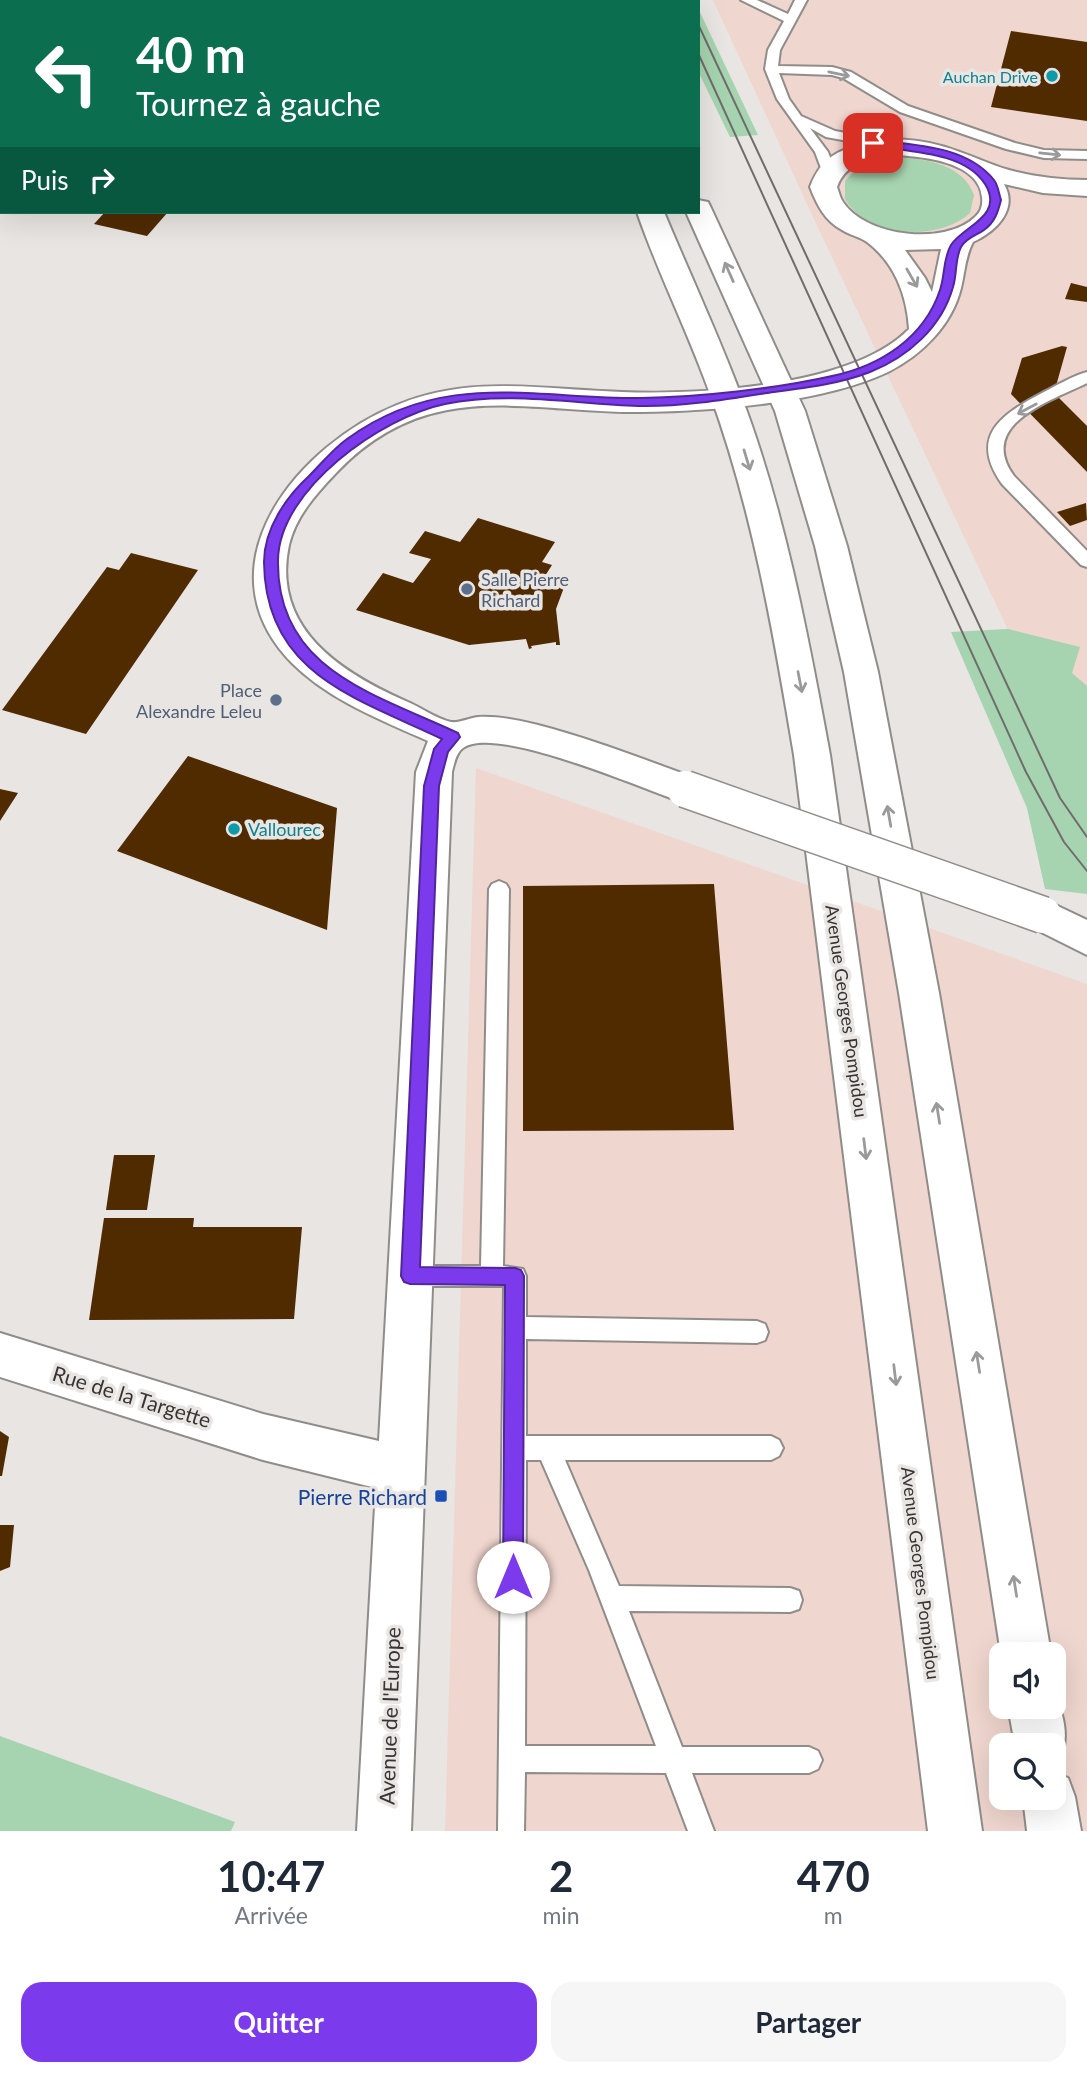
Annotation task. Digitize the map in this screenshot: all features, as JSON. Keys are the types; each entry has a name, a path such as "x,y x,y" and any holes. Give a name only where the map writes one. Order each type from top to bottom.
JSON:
{"street":[{"path":"971,166 985,176 993,188 995,206 990,218 979,228 963,236 922,243 877,237 844,221 828,206 823,189 829,173 853,155 881,148 902,147 934,151 971,166 1021,181 1087,188"},
{"path":"990,218 1028,210 1087,206"},
{"path":"700,212 781,388 808,466 839,575 862,672 884,789 1024,1642"},
{"name":"Avenue Georges Pompidou","path":"651,214 726,395 781,587 810,743 955,1831"},
{"path":"452,737 320,671 292,641 278,614 273,596 271,557 277,530 294,500 318,472 351,443 376,427 423,406 478,395 641,402 781,388 834,380 866,370 902,352 924,330 945,297 954,249 963,236"},
{"path":"877,237 902,263 916,285 923,310 924,330"},
{"path":"410,1276 431,786 441,749 452,737 478,729 524,734 1043,915 1087,939"},
{"path":"1043,915 1087,920"},
{"name":"Avenue de l'Europe","path":"384,1831 410,1276"},
{"name":"Rue de la Targette","path":"0,1355 263,1437 401,1470"},
{"path":"1051,1810 1054,1831"}],"lane":[{"path":"747,0 791,20"},
{"path":"801,0 774,50 771,69 791,111 821,152 829,173"},
{"path":"771,69 831,71 847,75 904,108 1011,146 1044,154 1087,155"},
{"path":"791,111 831,134 902,147"},
{"path":"1087,377 1004,424 997,438 996,457 1008,480 1087,561"},
{"path":"492,1276 499,889"},
{"path":"410,1276 515,1276 510,1831"},
{"path":"514,1328 757,1332"},
{"path":"514,1448 771,1448"},
{"path":"548,1448 612,1598 701,1831"},
{"path":"612,1598 790,1600"},
{"path":"511,1759 809,1760"}],"shaded area":[{"path":"713,0 1087,0 1087,797 813,217"},
{"path":"476,768 1087,984 1087,1831 445,1831"}],"green space":[{"path":"700,12 758,135 730,137 700,75"},
{"path":"898,158 931,162 953,170 969,185 974,195 970,213 940,229 904,232 869,222 855,212 845,199 845,181 856,170 869,164"},
{"path":"1008,629 1080,647 1072,673 1087,686 1087,894 1045,889 1027,808 951,632"},
{"path":"0,1736 235,1822 231,1831 0,1831"}],"building":[{"name":"Auchan Drive","path":"1011,31 1087,42 1087,121 991,107"},
{"path":"103,214 166,214 147,236 94,224"},
{"path":"1071,283 1087,287 1087,302 1065,299"},
{"path":"1062,346 1067,347 1054,393 1087,426 1087,472 1011,394 1022,358"},
{"path":"1086,503 1087,520 1070,526 1057,512"},
{"name":"Salle Pierre Richard","path":"478,518 555,542 542,562 552,565 545,576 566,582 556,609 560,645 556,645 556,642 531,646 529,649 526,639 469,645 356,610 383,573 413,583 431,559 409,553 425,531 460,542"},
{"path":"131,553 198,570 86,734 2,710 107,567 119,570"},
{"name":"Vallourec","path":"188,756 337,808 327,930 117,851"},
{"path":"0,789 18,793 0,821"},
{"path":"714,884 734,1130 523,1131 523,886"},
{"path":"114,1155 155,1155 147,1210 106,1210"},
{"path":"104,1218 194,1218 193,1227 302,1227 294,1319 89,1320"},
{"path":"0,1431 9,1437 2,1476 0,1476"},
{"path":"0,1525 14,1525 10,1567 0,1571"}],"tram line":[{"path":"700,28 1060,798 1087,837"},
{"path":"700,57 1026,772 1064,842 1087,871"}],"place":[{"name":"Auchan Drive","path":"1052,76"},
{"name":"Salle Pierre Richard","path":"467,589"},
{"name":"Place Alexandre Leleu","path":"276,700"},
{"name":"Vallourec","path":"234,829"},
{"name":"Pierre Richard","path":"441,1496"}],"route":[{"path":"513,1577 515,1276 410,1276 431,786 441,749 452,737 357,692 320,671 304,657 284,629 273,596 271,557 277,530 294,500 334,457 366,433 423,406 478,395 616,402 726,395 834,380 866,370 895,356 917,338 939,310 948,286 954,249 963,236 979,228 990,218 996,200 993,188 985,176 963,161 934,151 873,143"}]}
